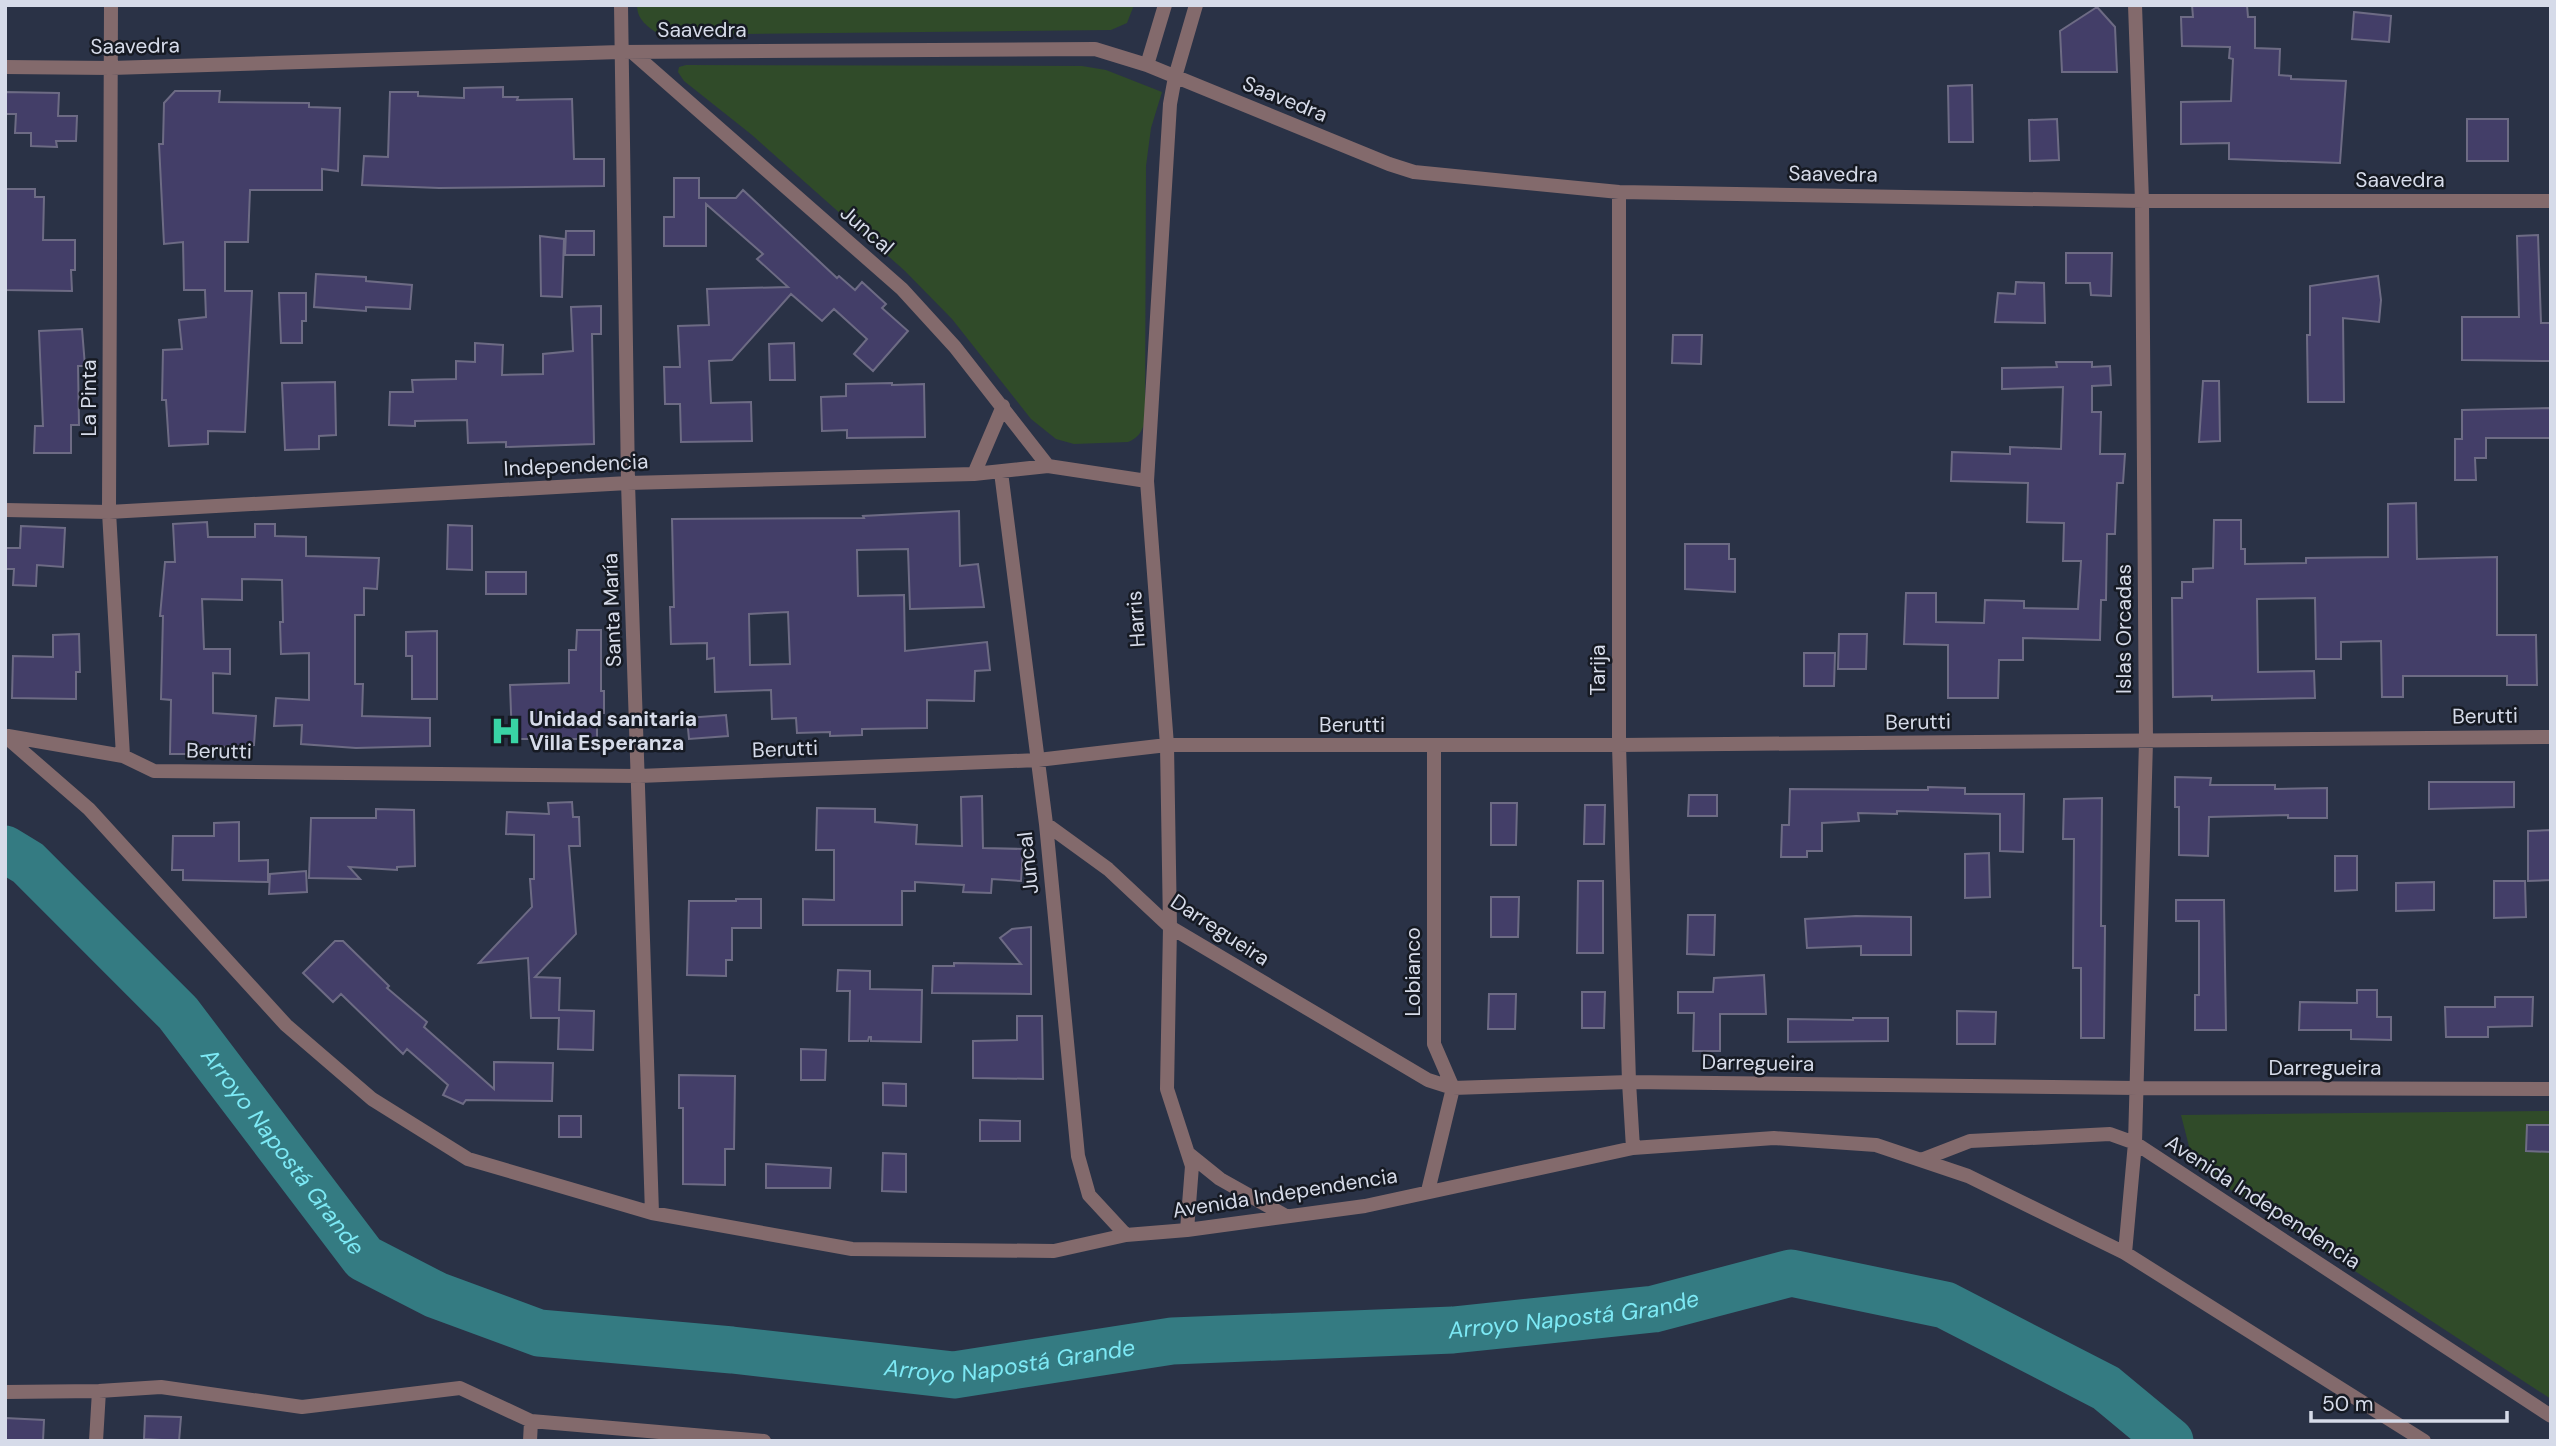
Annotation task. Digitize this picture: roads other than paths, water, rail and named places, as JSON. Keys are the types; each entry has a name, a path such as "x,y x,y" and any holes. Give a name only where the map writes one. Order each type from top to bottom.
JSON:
{"street":[{"name":"La Pinta","path":"111,5 109,512 123,756"},
{"name":"Santa María","path":"621,5 626,52 628,483 652,1213"},
{"path":"1147,65 1166,5"},
{"name":"Harris","path":"1187,1230 1192,1166 1167,1089 1170,928 1167,745 1147,481 1170,104 1196,5"},
{"name":"Islas Orcadas","path":"2125,1253 2135,1143 2146,741 2142,201 2136,5"},
{"name":"Saavedra","path":"5,67 111,68 626,52 1095,49 1147,65 1414,172 1619,192 2142,201 2551,201"},
{"name":"Juncal","path":"626,52 902,289 956,347 1048,466"},
{"name":"Tarija","path":"1619,192 1619,745 1633,1148"},
{"path":"974,474 1003,407"},
{"name":"Independencia","path":"5,510 109,512 628,483 974,474 1048,466 1147,481"},
{"name":"Juncal","path":"1001,472 1046,824 1078,1156 1088,1195 1126,1235"},
{"path":"6,736 123,756"},
{"name":"Avenida Independencia","path":"6,736 89,809 286,1025 372,1099 468,1159 652,1213 852,1248 1054,1251 1126,1235 1187,1230 1365,1206 1633,1148 1774,1138 1876,1145 1968,1177 2125,1253 2424,1441"},
{"name":"Berutti","path":"123,756 153,771 639,776 1038,760 1167,745 1619,745 2551,737"},
{"name":"Lobianco","path":"1434,746 1434,1044 1453,1088"},
{"name":"Darregueira","path":"1046,824 1108,869 1170,928 1428,1080 1453,1088 1629,1082 2136,1088 2551,1089"},
{"path":"1428,1191 1453,1088"},
{"name":"Avenida Independencia","path":"1921,1160 1970,1141 2110,1134 2135,1143 2551,1416"},
{"path":"1188,1153 1220,1179 1287,1216"},
{"path":"5,1392 161,1387 302,1408 460,1388 531,1421 764,1441"},
{"path":"96,1441 99,1391"},
{"path":"530,1441 531,1421"}],"waterway":[{"name":"Arroyo Napostá Grande","path":"5,849 28,863 178,1013 364,1258 436,1295 539,1333 732,1350 954,1375 1172,1341 1453,1330 1654,1309 1791,1273 1945,1305 2106,1388 2170,1441"}],"place":[{"name":"Unidad sanitaria Villa Esperanza","path":"506,731"}]}
